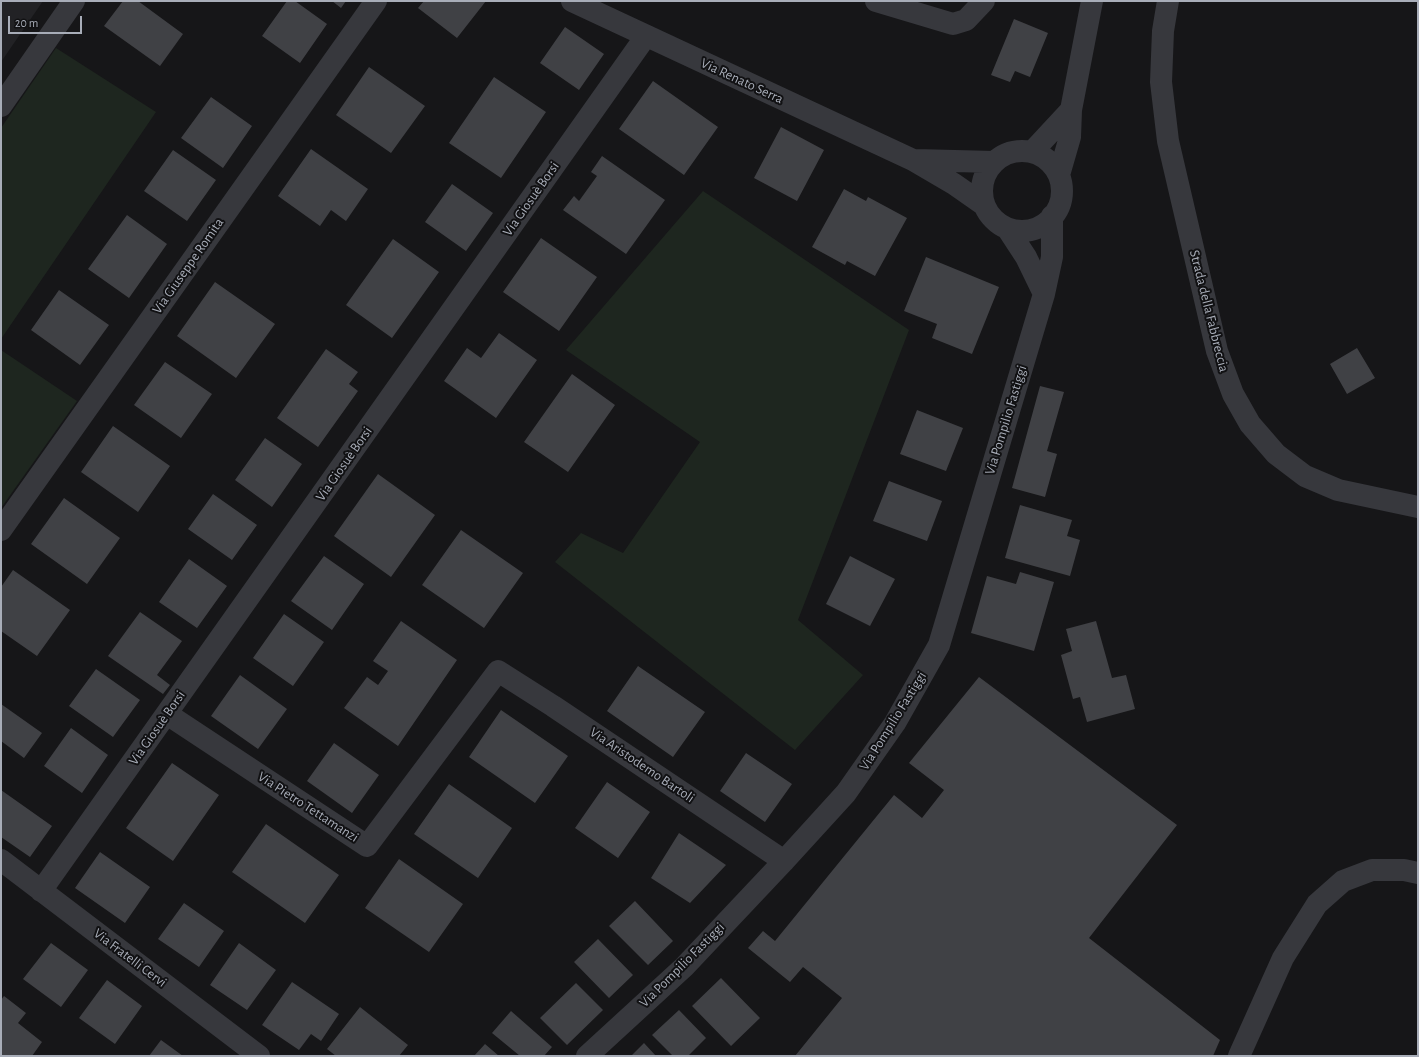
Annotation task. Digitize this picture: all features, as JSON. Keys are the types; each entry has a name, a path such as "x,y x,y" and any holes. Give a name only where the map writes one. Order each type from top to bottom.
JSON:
{"street":[{"path":"1,106 74,1"},
{"name":"Via Giuseppe Romita","path":"1,530 376,1"},
{"name":"Via Renato Serra","path":"572,1 913,160 954,184 984,205"},
{"path":"876,1 953,24 966,20 982,5 984,1"},
{"path":"1059,176 1070,137 1071,110 1092,1"},
{"name":"Strada della Fabbreccia","path":"1168,1 1163,31 1161,82 1168,141 1217,351 1232,394 1250,424 1276,454 1305,476 1338,490 1418,507"},
{"name":"Via Giosuè Borsi","path":"41,891 646,36"},
{"path":"1032,152 1071,110"},
{"path":"1007,228 1020,230 1032,229 1043,224 1052,216 1058,207 1061,197 1059,176 1052,165 1043,157 1032,152 1019,151 1006,154 994,162 987,171 983,182 982,194 984,205 990,215 1007,228 1026,257 1044,294"},
{"name":"Via Renato Serra","path":"913,160 994,162"},
{"name":"Via Pompilio Fastiggi","path":"587,1056 684,967 846,793 895,723 939,645 1044,294 1052,257 1052,216"},
{"name":"Via Pietro Tettamanzi","path":"167,714 366,846 498,671"},
{"name":"Via Aristodemo Bartoli","path":"498,671 784,861"},
{"name":"Via Fratelli Cervi","path":"1,860 254,1055"},
{"path":"1239,1056 1283,958 1318,904 1343,881 1372,870 1404,870 1418,873"}],"shaded area":[{"path":"1,1 43,1 1,62"},
{"path":"56,48 156,112 1,339 1,128"},
{"path":"703,191 909,330 798,620 863,675 795,750 555,562 581,533 623,553 700,442 566,350"},
{"path":"1,350 77,401 1,508"}],"building":[{"path":"123,1 138,1 183,34 160,66 104,26"},
{"path":"287,1 295,1 327,24 300,63 262,36"},
{"path":"332,1 346,1 341,8"},
{"path":"424,1 486,1 457,38 418,8"},
{"path":"1014,19 1048,33 1030,77 1015,71 1010,82 991,75"},
{"path":"565,27 604,54 579,90 540,63"},
{"path":"369,67 425,106 391,153 336,115"},
{"path":"494,77 546,112 501,178 449,143"},
{"path":"653,81 718,127 684,175 619,129"},
{"path":"211,97 252,126 223,168 181,138"},
{"path":"781,127 824,150 797,201 754,178"},
{"path":"311,149 368,189 346,221 331,210 320,226 278,196"},
{"path":"173,150 216,180 187,221 144,191"},
{"path":"602,156 665,200 626,254 563,210 574,196 579,201 597,176 591,172"},
{"path":"452,184 493,213 466,251 425,222"},
{"path":"844,189 866,201 868,197 907,218 875,276 847,261 845,265 812,247"},
{"path":"127,215 167,244 129,298 88,269"},
{"path":"541,238 597,277 559,331 503,292"},
{"path":"393,239 439,272 392,338 346,305"},
{"path":"926,257 999,287 972,354 932,338 937,324 904,311"},
{"path":"215,282 275,324 236,378 177,336"},
{"path":"59,290 109,325 80,365 31,330"},
{"path":"499,333 537,360 496,418 444,381 467,348 481,358"},
{"path":"1357,348 1375,378 1347,394 1330,364"},
{"path":"326,349 358,372 349,384 358,391 318,447 277,418"},
{"path":"165,362 212,394 181,438 134,405"},
{"path":"572,374 615,405 568,472 524,442"},
{"path":"1040,386 1064,392 1047,451 1057,454 1045,497 1012,488"},
{"path":"917,410 963,428 946,471 900,454"},
{"path":"113,426 170,466 138,512 81,472"},
{"path":"265,438 302,464 272,507 235,480"},
{"path":"378,474 435,515 391,577 334,536"},
{"path":"889,481 942,501 927,541 873,521"},
{"path":"213,494 257,525 232,560 188,529"},
{"path":"64,498 120,538 87,584 31,544"},
{"path":"1020,505 1072,520 1067,536 1080,540 1070,576 1005,558"},
{"path":"461,530 523,573 484,628 422,585"},
{"path":"324,556 364,584 332,630 291,601"},
{"path":"850,556 895,579 870,626 826,604"},
{"path":"189,559 227,586 197,628 159,602"},
{"path":"13,570 70,610 37,656 1,631 1,587"},
{"path":"1020,572 1054,582 1034,651 971,633 987,576 1016,584"},
{"path":"140,612 182,641 157,675 170,685 163,694 108,656"},
{"path":"284,614 324,642 293,686 253,658"},
{"path":"401,621 457,660 398,746 344,708 367,677 378,685 388,671 373,661"},
{"path":"1096,621 1112,678 1126,675 1135,709 1087,722 1080,697 1073,699 1061,655 1072,651 1066,629"},
{"path":"638,666 705,712 673,757 607,711"},
{"path":"96,669 140,700 113,737 69,706"},
{"path":"240,675 287,709 258,749 211,716"},
{"path":"979,677 1177,825 1089,938 1220,1040 1213,1056 795,1056 842,998 803,967 790,982 748,948 763,931 775,941 894,795 922,818 944,790 909,763"},
{"path":"1,704 42,733 24,758 1,741"},
{"path":"501,710 568,756 535,803 469,757"},
{"path":"71,728 108,755 82,793 44,766"},
{"path":"334,743 379,775 352,813 307,781"},
{"path":"746,753 792,784 765,822 720,791"},
{"path":"172,763 219,795 173,861 126,828"},
{"path":"607,782 650,812 618,858 575,828"},
{"path":"449,784 512,828 478,878 414,834"},
{"path":"1,790 52,826 30,857 1,837"},
{"path":"266,824 339,875 305,923 232,872"},
{"path":"679,833 726,865 690,903 651,878"},
{"path":"100,852 150,887 125,923 75,888"},
{"path":"399,859 463,904 429,952 365,908"},
{"path":"635,901 673,941 648,965 609,926"},
{"path":"184,903 224,931 199,967 158,939"},
{"path":"598,939 633,975 609,998 574,962"},
{"path":"51,943 88,970 61,1007 23,979"},
{"path":"239,943 276,970 247,1010 210,985"},
{"path":"721,978 760,1018 731,1046 692,1006"},
{"path":"107,980 142,1006 115,1044 79,1018"},
{"path":"292,982 339,1014 321,1041 311,1034 299,1050 262,1025"},
{"path":"576,983 603,1010 567,1045 540,1018"},
{"path":"4,996 26,1013 18,1023 42,1042 32,1056 1,1056 1,1000"},
{"path":"360,1007 408,1045 399,1056 336,1056 327,1049"},
{"path":"679,1010 706,1038 688,1056 673,1056 652,1035"},
{"path":"511,1011 552,1047 544,1056 520,1056 492,1033"},
{"path":"161,1040 183,1056 149,1056"},
{"path":"644,1043 656,1056 631,1056"},
{"path":"485,1044 499,1056 474,1056"}]}
